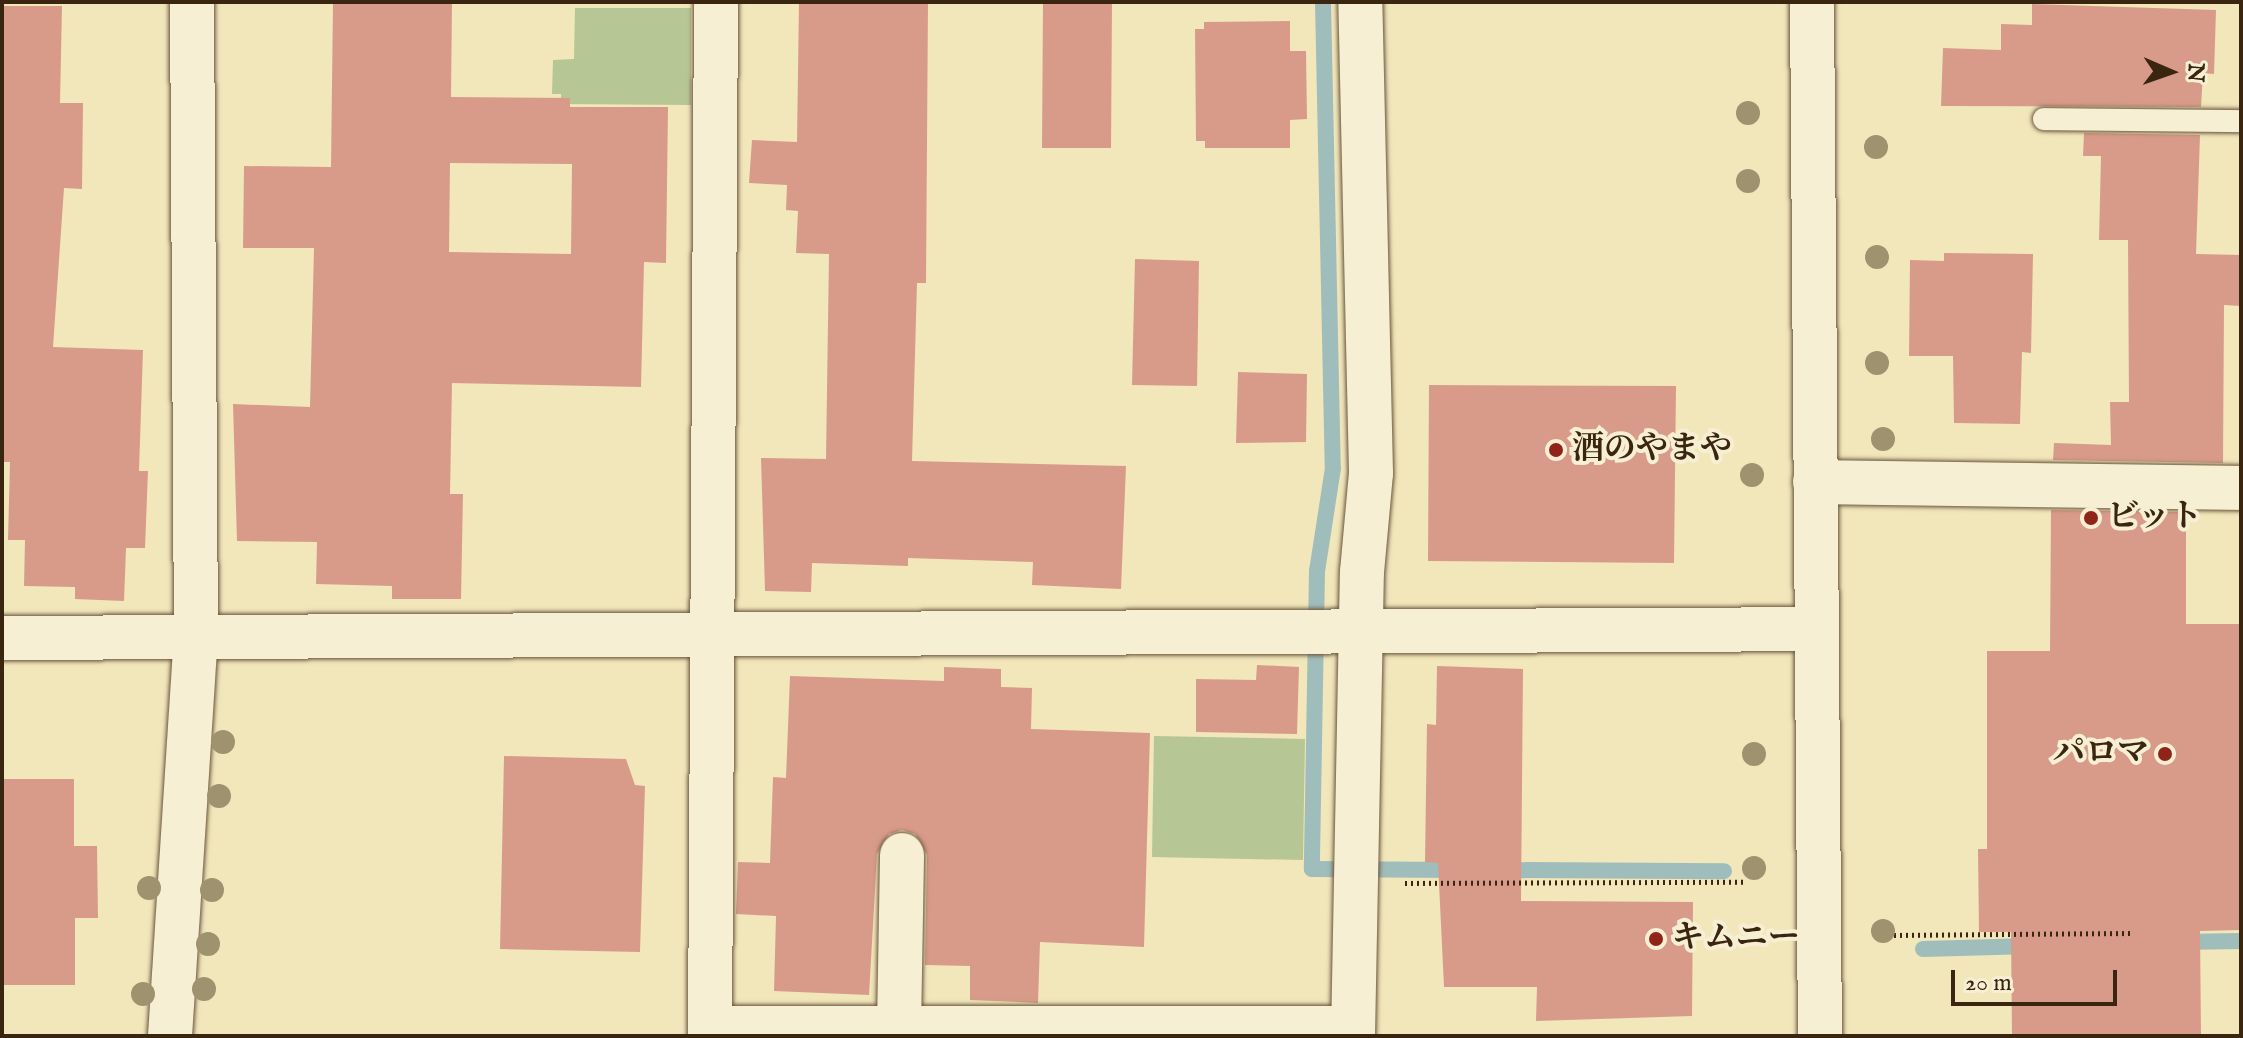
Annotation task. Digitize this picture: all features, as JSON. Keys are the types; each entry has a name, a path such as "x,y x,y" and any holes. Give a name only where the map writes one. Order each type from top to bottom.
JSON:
{"street":[{"path":"170,1036 196,638 192,2"},
{"path":"716,2 710,1032 899,1028 1353,1032 1356,874 1333,636 1371,473 1360,2"},
{"path":"1812,2 1820,1036"},
{"path":"1815,482 2241,488"},
{"path":"2,638 714,633 1333,636 1815,629"},
{"path":"899,1028 902,855"}],"lane":[{"path":"2044,119 2241,121"}],"path":[{"path":"1356,874 1744,882"},
{"path":"1894,935 2134,933"}],"green space":[{"path":"575,8 691,8 691,105 561,104 561,94 552,94 553,60 574,59"},
{"path":"1154,736 1305,739 1303,860 1152,857"}],"building":[{"path":"333,2 452,2 451,97 570,98 570,107 668,107 666,263 644,262 641,387 452,383 450,494 463,494 461,599 392,599 392,586 316,584 317,542 237,541 233,404 310,407 314,248 243,248 244,166 331,167","holes":["450,163 572,164 571,254 449,252"]},
{"path":"799,2 928,2 926,283 917,283 912,461 1126,466 1121,589 1032,585 1033,562 908,558 908,566 812,563 811,592 765,591 761,458 826,459 829,254 796,253 798,211 786,210 787,185 749,183 752,140 797,142"},
{"path":"1043,2 1112,2 1111,148 1042,148"},
{"path":"2032,4 2216,10 2214,74 2203,73 2201,107 1941,106 1943,48 2001,50 2001,24 2032,25"},
{"path":"2,6 62,6 60,103 83,103 82,189 64,188 53,347 143,350 139,471 148,471 145,548 126,548 124,601 75,599 75,587 24,586 25,540 8,540 10,462 2,462"},
{"path":"1290,21 1290,51 1306,51 1307,119 1290,120 1290,148 1205,148 1205,141 1196,141 1195,29 1204,29 1204,22"},
{"path":"2084,133 2200,135 2196,254 2241,255 2241,306 2224,305 2223,463 2053,460 2054,443 2111,445 2110,402 2129,402 2128,240 2099,240 2101,156 2083,156"},
{"path":"1944,253 2033,254 2031,353 2022,352 2020,424 1954,423 1953,356 1909,356 1910,260 1944,261"},
{"path":"1135,259 1199,261 1197,386 1132,385"},
{"path":"1238,372 1307,374 1306,442 1236,443"},
{"path":"1429,385 1676,386 1674,563 1428,561"},
{"path":"2051,510 2186,512 2186,624 2241,624 2241,930 2200,931 2201,1036 2012,1036 2011,932 1979,932 1978,849 1987,849 1987,651 2050,651"},
{"path":"1257,665 1299,667 1297,734 1196,732 1196,679 1256,680"},
{"path":"1437,666 1523,669 1521,901 1693,902 1692,1016 1536,1021 1537,987 1444,987 1438,863 1425,862 1427,724 1436,725"},
{"path":"944,667 1001,669 1001,687 1032,688 1031,729 1150,733 1144,947 1040,942 1038,1003 970,1000 970,966 925,965 927,855 915,834 902,830 889,834 877,854 869,995 774,991 776,916 736,914 738,862 770,863 773,777 786,778 790,676 944,681"},
{"path":"504,756 626,759 635,785 645,786 640,952 500,949"},
{"path":"2,779 74,779 74,846 97,846 98,918 75,918 75,985 2,985"}],"waterway":[{"path":"1323,2 1333,468 1317,571 1312,869 1458,870"},
{"path":"1502,870 1724,871"},
{"path":"2179,942 2241,941"},
{"path":"1923,949 2031,946"}],"place":[{"name":"酒のやまや","path":"1556,450"},
{"name":"ビット","path":"2091,518"},
{"name":"パロマ","path":"2165,754"},
{"name":"キムニー","path":"1656,939"}]}
